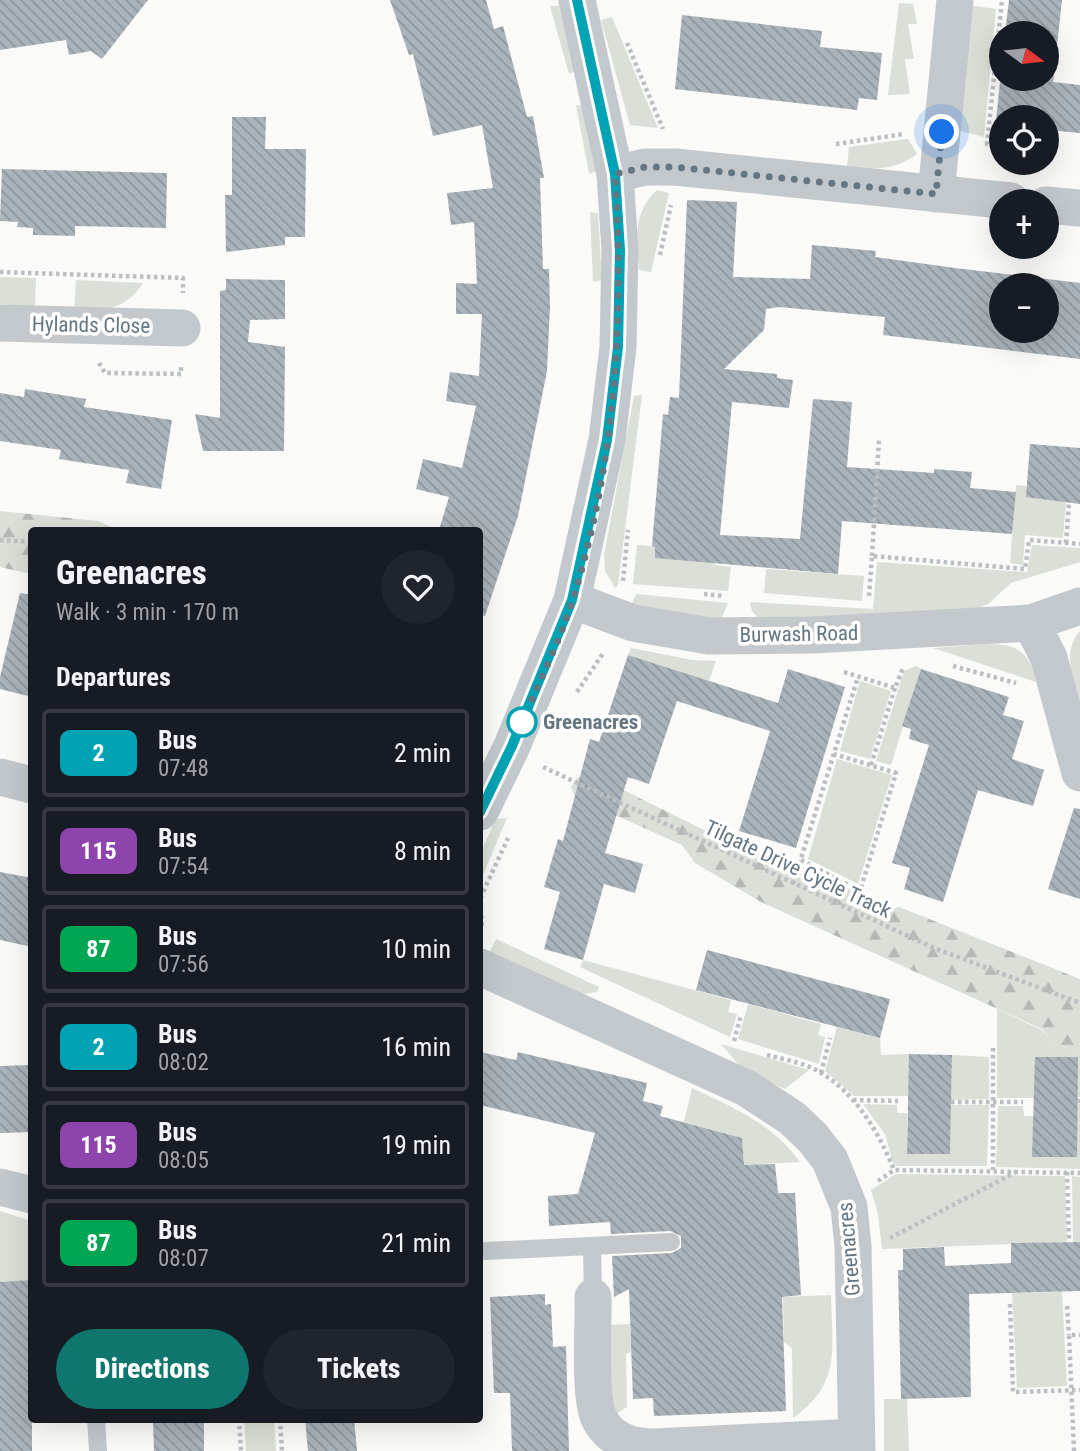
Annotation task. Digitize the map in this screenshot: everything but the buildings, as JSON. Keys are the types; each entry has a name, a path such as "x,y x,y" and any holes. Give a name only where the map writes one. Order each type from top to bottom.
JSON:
{"street":[{"path":"483,806 512,746 572,600 607,440 618,347 620,250 615,174 577,0"},
{"path":"936,194 955,0"},
{"path":"615,174 645,167 675,167 989,199"},
{"path":"1059,206 1080,208"},
{"name":"Hylands Close","path":"0,323 182,328"},
{"name":"Burwash Road","path":"572,600 633,623 709,636 813,635 1031,623 1080,606"},
{"path":"1031,623 1049,658 1080,773"},
{"path":"0,777 28,784"},
{"name":"Greenacres","path":"483,968 746,1088 792,1118 813,1138 835,1171 849,1207 853,1246 857,1444"},
{"path":"0,1187 28,1194"},
{"path":"593,1297 594,1400 599,1419 624,1442 639,1447 857,1444"}],"lane":[{"path":"486,1251 671,1242"},
{"path":"592,1246 593,1297"},
{"path":"96,1423 98,1451"}],"path":[{"path":"991,105 1002,0"},
{"path":"989,125 989,145"},
{"path":"868,607 879,440"},
{"path":"1066,542 1069,503"},
{"path":"0,540 28,542"},
{"path":"872,556 1026,569 1029,540 1080,544"},
{"path":"691,593 732,596"},
{"path":"793,884 858,677"},
{"path":"871,765 895,688"},
{"name":"Tilgate Drive Cycle Track","path":"512,746 541,766 934,948 1080,1003"},
{"path":"801,860 860,891 896,773 834,754"},
{"path":"733,1044 741,1015"},
{"path":"821,1073 830,1038"},
{"path":"993,1048 993,1170"},
{"path":"852,1100 898,1101"},
{"path":"951,1102 1023,1101"},
{"path":"876,1182 894,1170 1080,1173"},
{"path":"853,1246 877,1245 1018,1171"},
{"path":"1067,1172 1069,1242"},
{"path":"1010,1304 1013,1392 1080,1390"},
{"path":"1067,1306 1074,1451"},
{"path":"1069,1335 1080,1335"},
{"path":"239,1423 241,1451"},
{"path":"280,1423 282,1451"}],"green space":[{"path":"899,3 913,4 917,24 908,24 914,59 905,59 910,94 888,95"},
{"path":"968,5 996,9 995,21 989,21 989,84 984,137 957,130"},
{"path":"550,6 559,6 577,70 569,74"},
{"path":"612,17 658,128 630,125 601,20"},
{"path":"576,105 585,106 597,171 589,174"},
{"path":"908,139 917,154 900,164 875,168 847,166 849,147"},
{"path":"657,190 669,193 651,272 639,270 638,227 643,208"},
{"path":"590,212 598,213 602,280 593,282"},
{"path":"0,277 36,278 35,307 0,304"},
{"path":"76,280 143,283 121,304 105,309 74,310"},
{"path":"642,395 618,585 615,588 605,571 604,555 634,396"},
{"path":"1016,485 1067,490 1063,538 1025,535 1023,565 1010,563"},
{"path":"0,511 98,521 111,527 28,527 28,573 0,567"},
{"path":"637,545 716,551 715,565 731,567 728,591 633,584"},
{"path":"1032,545 1080,548 1080,562 1011,583 988,604 971,611 759,619 752,611 750,602 873,609 877,562 1027,572"},
{"path":"766,569 864,576 862,601 764,593"},
{"path":"636,594 728,603 721,620 631,605"},
{"path":"1080,631 1080,703 1070,657 1074,639"},
{"path":"987,644 1008,646 1022,653 1042,684 933,648"},
{"path":"631,648 692,660 716,661 709,681 628,655"},
{"path":"916,666 921,669 891,765 876,761 904,671"},
{"path":"860,681 891,691 870,759 840,751"},
{"path":"837,759 892,775 858,884 808,859"},
{"path":"591,774 714,835 792,861 890,909 899,907 1080,979 1080,1050 1053,1045 1044,1030 761,902 695,863 682,845 575,797 571,787 578,777"},
{"path":"507,818 483,875 483,847 496,819"},
{"path":"496,939 599,987 597,992 579,995 489,953"},
{"path":"583,960 731,1000 728,1012 737,1014 730,1037 580,967"},
{"path":"748,1004 821,1024 818,1035 825,1037 819,1064 738,1039"},
{"path":"997,1009 1044,1031 1053,1045 1080,1050 1080,1097 1077,1097 1077,1058 1036,1057 1035,1098 997,1098"},
{"path":"837,1027 880,1038 881,1055 909,1054 909,1096 854,1096 825,1071"},
{"path":"721,1044 809,1070 785,1089 744,1071"},
{"path":"952,1055 989,1057 989,1099 951,1100"},
{"path":"692,1088 765,1127 778,1137 800,1162 744,1165 742,1138 684,1122"},
{"path":"863,1104 897,1105 897,1113 907,1113 907,1154 950,1154 951,1105 989,1105 987,1166 897,1166 893,1163 885,1134"},
{"path":"1077,1104 1080,1104 1080,1169 996,1167 998,1106 1023,1106 1024,1116 1033,1116 1033,1156 1076,1157"},
{"path":"896,1174 1065,1176 1067,1242 882,1249 878,1214 871,1190"},
{"path":"1072,1176 1080,1177 1080,1242 1073,1242"},
{"path":"0,1211 28,1220 28,1281 0,1282"},
{"path":"1062,1292 1067,1386 1017,1388 1012,1293"},
{"path":"831,1295 832,1348 827,1378 809,1405 793,1418 792,1348 784,1342 783,1297"},
{"path":"630,1324 631,1352 626,1354 627,1407 616,1414 609,1395 608,1325"},
{"path":"884,1399 907,1399 909,1451 884,1451"},
{"path":"244,1423 274,1423 276,1451 246,1451"}],"bus line":[{"name":"2","path":"483,806 512,746 572,600 591,524 607,440 618,347 620,250 615,174 596,77 577,0"}],"place":[{"name":"Greenacres","path":"522,722"}],"route":[{"path":"522,722 572,600 591,524 607,440 618,347 620,250 615,174 645,167 675,167 936,194 942,132"}]}
